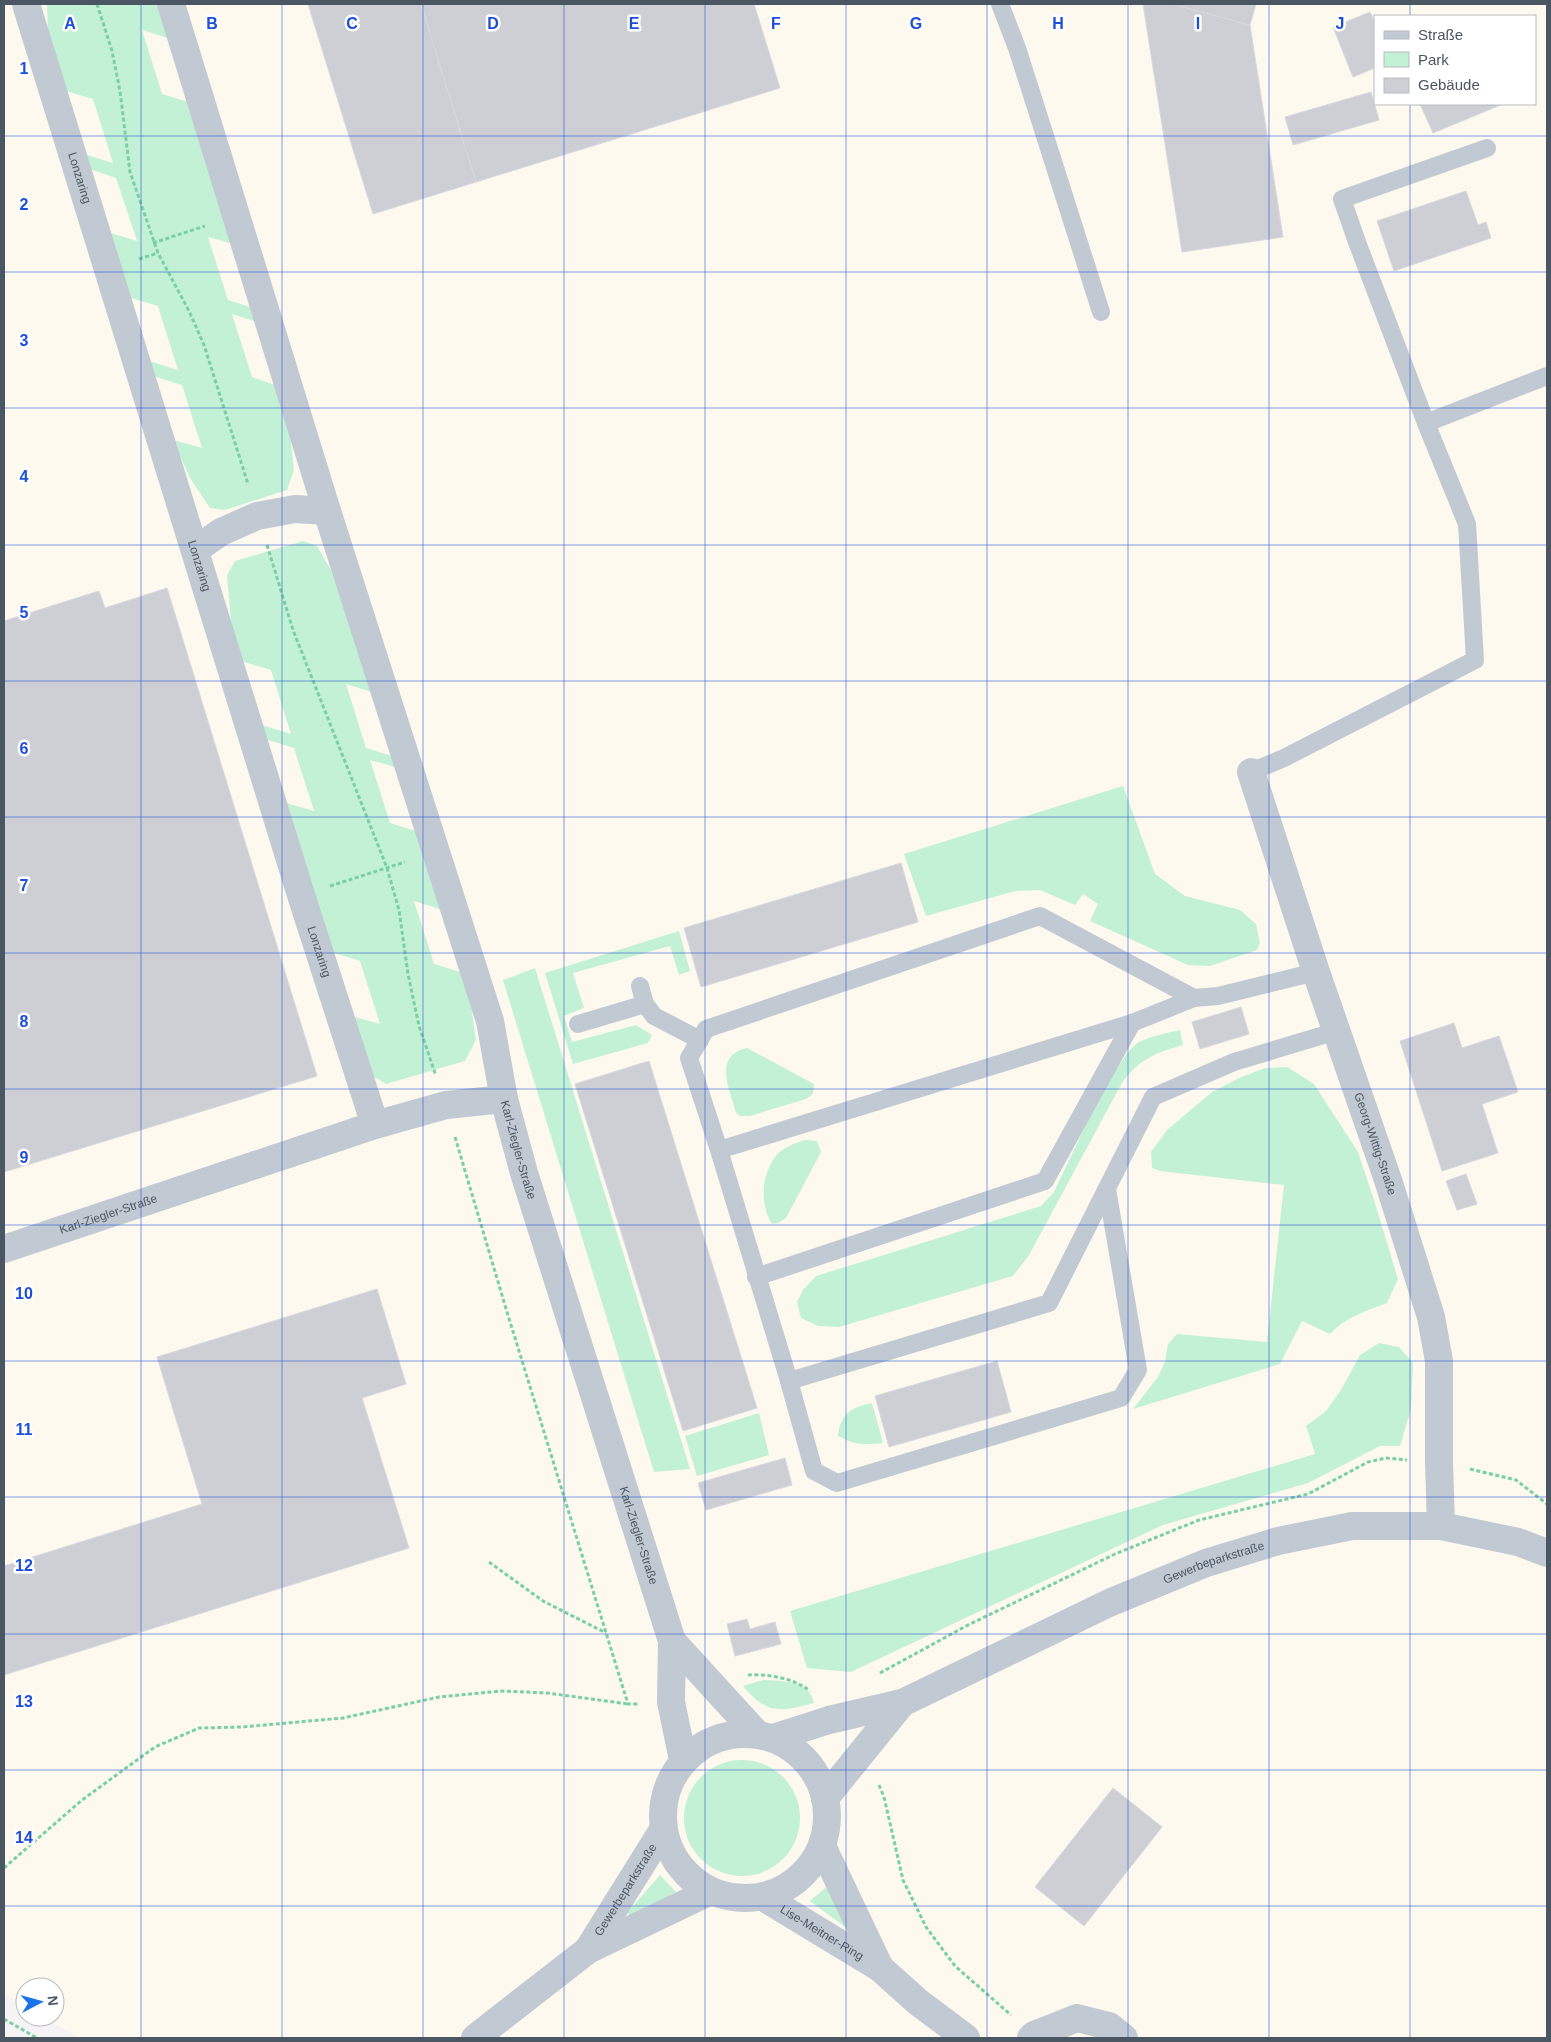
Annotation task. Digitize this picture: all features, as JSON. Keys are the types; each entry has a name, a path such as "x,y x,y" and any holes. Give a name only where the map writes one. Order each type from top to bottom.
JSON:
{"street":[{"name":"Lonzaring","path":"26,4 301,895 375,1125"},
{"path":"171,4 327,511 490,1021 504,1099"},
{"path":"195,550 221,532 258,516 295,509 327,511"},
{"name":"Georg-Wittig-Straße","path":"1251,772 1316,972 1388,1180 1430,1317 1439,1361 1441,1526"},
{"name":"Karl-Ziegler-Straße","path":"4,1249 375,1125 446,1105 504,1099 527,1182 672,1641 671,1702 683,1760"},
{"name":"Gewerbeparkstraße","path":"765,1736 797,1752 815,1772 826,1798 828,1822 822,1846 808,1870 788,1887 763,1898 735,1899 709,1892 687,1876 672,1855 663,1830 663,1805 670,1781 683,1760 705,1743 730,1734 765,1736 902,1702 1109,1604 1206,1563 1278,1541 1352,1526 1441,1526 1518,1542 1547,1553"},
{"name":"Karl-Ziegler-Straße","path":"672,1641 714,1688 765,1736"},
{"name":"Gewerbeparkstraße","path":"826,1798 902,1702"},
{"name":"Gewerbeparkstraße","path":"588,1950 663,1830"},
{"name":"Lise-Meitner-Ring","path":"822,1846 880,1968"},
{"name":"Gewerbeparkstraße","path":"475,2038 588,1950 709,1892"},
{"name":"Lise-Meitner-Ring","path":"763,1898 880,1968 918,2002 966,2038"},
{"path":"1032,2037 1077,2018 1109,2026 1124,2038"}],"lane":[{"path":"1000,4 1017,48 1101,312"},
{"path":"1251,772 1284,758 1475,660 1467,524 1426,423 1342,199 1487,148"},
{"path":"1426,423 1547,376"},
{"path":"1107,1189 1138,1370 1121,1398 837,1482 814,1471 789,1380 689,1058 706,1029 1040,916 1194,998"},
{"path":"719,1150 1132,1023 1194,998 1218,996 1316,972"},
{"path":"640,986 645,1004 654,1016 700,1040"},
{"path":"578,1024 645,1004"},
{"path":"756,1277 1045,1181 1132,1023"},
{"path":"789,1380 1048,1303 1153,1097 1234,1062 1337,1031"}],"path":[{"path":"97,4 112,51 120,90 130,172 158,253 189,310 204,345 293,630 387,868 399,910 408,974 419,1026 446,1105 507,1312 628,1704"},
{"path":"154,242 237,216"},
{"path":"301,895 435,853"},
{"path":"489,1562 543,1601 607,1633"},
{"path":"714,1688 745,1675 763,1674 789,1680 809,1690 829,1720"},
{"path":"4,1868 82,1800 155,1747 199,1728 242,1727 343,1718 439,1697 501,1691 547,1693 628,1704 650,1705 671,1702"},
{"path":"860,1756 874,1772 884,1797 904,1880 926,1927 955,1966 1032,2037"},
{"path":"4,2019 37,2038"}],"shaded area":[{"path":"4,4 1547,4 1547,2038 80,2038 61,2027 65,2027 65,1977 15,1977 15,2001 4,1994"}],"green space":[{"path":"47,4 158,4 171,39 142,30 162,94 192,103 237,245 208,237 228,300 257,309 260,323 232,314 252,377 281,387 288,414 294,470 287,490 225,510 210,508 190,478 173,440 202,448 182,385 153,376 149,361 178,370 158,306 128,297 107,232 137,241 116,178 87,168 84,154 113,163 93,99 63,90 48,32"},
{"path":"303,541 317,546 342,589 375,693 346,684 366,748 395,757 399,768 370,760 390,823 419,832 443,910 414,901 434,964 464,973 470,998 476,1040 465,1061 386,1084 371,1075 351,1016 380,1024 360,961 331,952 286,803 314,811 294,748 265,739 262,725 291,734 271,670 241,661 232,631 227,575 235,561"},
{"path":"1123,786 1155,874 1185,896 1240,910 1256,924 1260,943 1257,950 1210,966 1188,965 1090,921 1098,904 1083,894 1075,905 1040,890 1015,891 926,916 904,854"},
{"path":"679,931 690,971 679,975 670,946 573,973 584,1008 564,1016 572,1042 636,1025 652,1035 648,1043 573,1064 545,973"},
{"path":"535,968 690,1469 654,1472 503,980"},
{"path":"1180,1030 1183,1045 1150,1057 1136,1067 1123,1081 1029,1255 1013,1276 839,1327 818,1326 801,1318 797,1302 803,1290 816,1276 1041,1206 1054,1192 1106,1088 1129,1051 1139,1042"},
{"path":"747,1048 814,1084 813,1094 806,1099 750,1116 740,1116 736,1113 726,1074 730,1058 736,1052"},
{"path":"1287,1067 1314,1084 1358,1152 1398,1279 1387,1303 1350,1319 1330,1334 1302,1321 1280,1364 1133,1409 1158,1377 1165,1362 1168,1344 1177,1334 1267,1342 1284,1185 1160,1171 1152,1168 1151,1152 1167,1130 1212,1092 1239,1078 1265,1068"},
{"path":"805,1140 817,1141 821,1152 786,1218 772,1224 765,1208 764,1199 765,1182 770,1165 784,1148"},
{"path":"1379,1343 1399,1347 1413,1363 1411,1409 1400,1446 1380,1446 1308,1483 1163,1525 851,1672 807,1668 790,1611 1315,1454 1306,1426 1326,1411 1341,1390 1360,1355"},
{"path":"872,1403 883,1443 860,1444 838,1436 841,1422 848,1413 853,1409"},
{"path":"759,1413 769,1455 697,1476 685,1436"},
{"path":"763,1680 794,1683 801,1686 811,1695 814,1703 783,1709 767,1706 759,1702 743,1686"},
{"path":"742,1760 764,1765 783,1777 795,1796 800,1818 795,1840 783,1859 764,1871 742,1876 720,1871 701,1859 689,1840 684,1818 689,1796 701,1777 720,1765"},
{"path":"660,1875 676,1892 631,1917 627,1913"},
{"path":"830,1884 849,1930 810,1901"}],"building":[{"path":"308,4 421,4 476,182 373,214"},
{"path":"421,4 754,4 780,88 476,182"},
{"path":"1143,4 1172,4 1250,25 1283,237 1182,252"},
{"path":"1172,4 1256,4 1250,25"},
{"path":"1370,12 1374,21 1374,68 1353,77 1333,27"},
{"path":"1371,92 1379,120 1293,145 1285,117"},
{"path":"1420,105 1501,105 1433,133"},
{"path":"1466,191 1478,225 1486,222 1491,238 1394,271 1377,221"},
{"path":"167,588 317,1076 4,1172 4,621 99,591 105,608"},
{"path":"901,863 918,922 701,987 684,928"},
{"path":"1241,1007 1249,1034 1200,1049 1192,1022"},
{"path":"1454,1023 1462,1048 1499,1036 1518,1092 1482,1104 1498,1153 1442,1171 1400,1041"},
{"path":"649,1061 757,1408 683,1431 575,1084"},
{"path":"1466,1174 1477,1204 1457,1210 1446,1181"},
{"path":"377,1289 406,1384 362,1398 409,1548 4,1675 4,1566 202,1504 157,1357"},
{"path":"997,1361 1011,1412 889,1447 875,1396"},
{"path":"785,1458 792,1485 706,1510 698,1483"},
{"path":"747,1619 750,1629 775,1622 781,1644 735,1656 727,1624"},
{"path":"1113,1788 1162,1827 1084,1926 1035,1887"}]}
